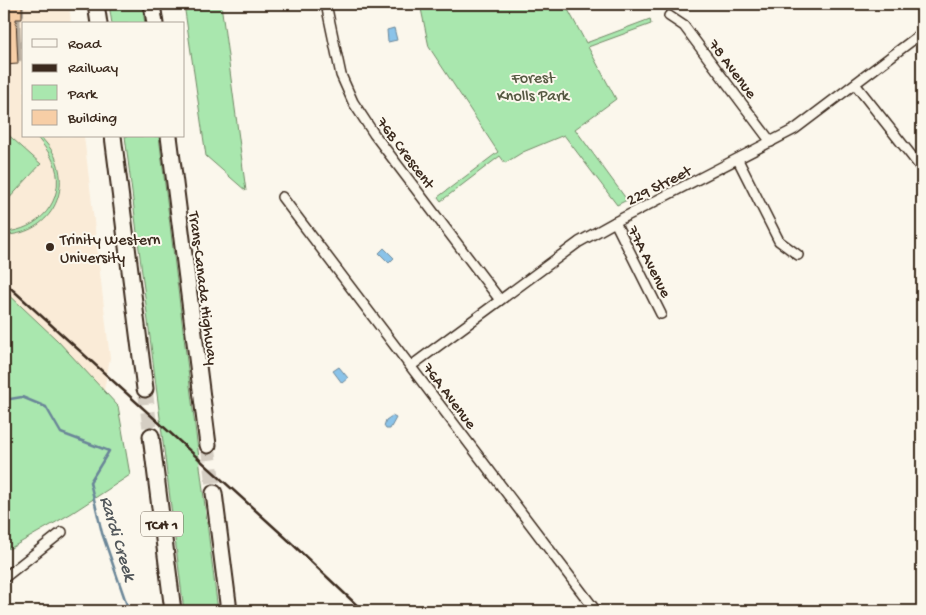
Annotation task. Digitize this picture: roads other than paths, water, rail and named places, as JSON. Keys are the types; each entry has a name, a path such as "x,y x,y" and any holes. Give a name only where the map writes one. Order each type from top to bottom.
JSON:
{"highway":[{"path":"96,4 99,22"},
{"path":"152,4 155,22"},
{"path":"113,138 145,390"},
{"name":"Trans-Canada Highway","path":"169,138 208,445"},
{"name":"TCH 1","path":"151,436 173,611"},
{"path":"214,493 229,611"}],"street":[{"name":"76B Crescent","path":"326,4 339,67 353,102 374,134 500,300"},
{"name":"78 Avenue","path":"669,16 684,26 771,142"},
{"name":"229 Street","path":"411,366 579,242 795,129 922,33"},
{"path":"855,84 922,170"},
{"path":"738,160 779,241 798,255"},
{"name":"76A Avenue","path":"282,197 596,611"},
{"name":"77A Avenue","path":"615,222 661,314"},
{"path":"4,578 62,532"}],"water":[{"path":"394,28 397,40 388,42 387,30"},
{"path":"384,248 394,258 389,263 379,253"},
{"path":"339,367 348,378 342,383 333,371"},
{"path":"392,416 396,418 390,429 386,429 384,426 386,420"}],"waterway":[{"name":"Rardi Creek","path":"4,398 22,397 46,407 61,433 109,451 90,482 102,533 129,611"}],"tunnel":[{"path":"145,389 151,436"},
{"path":"208,445 214,493"}],"railway":[{"path":"4,282 286,538 363,611"}],"place":[{"name":"Trinity Western University","path":"50,247"}],"park label":[{"name":"Forest Knolls Park","path":"533,85"}]}
